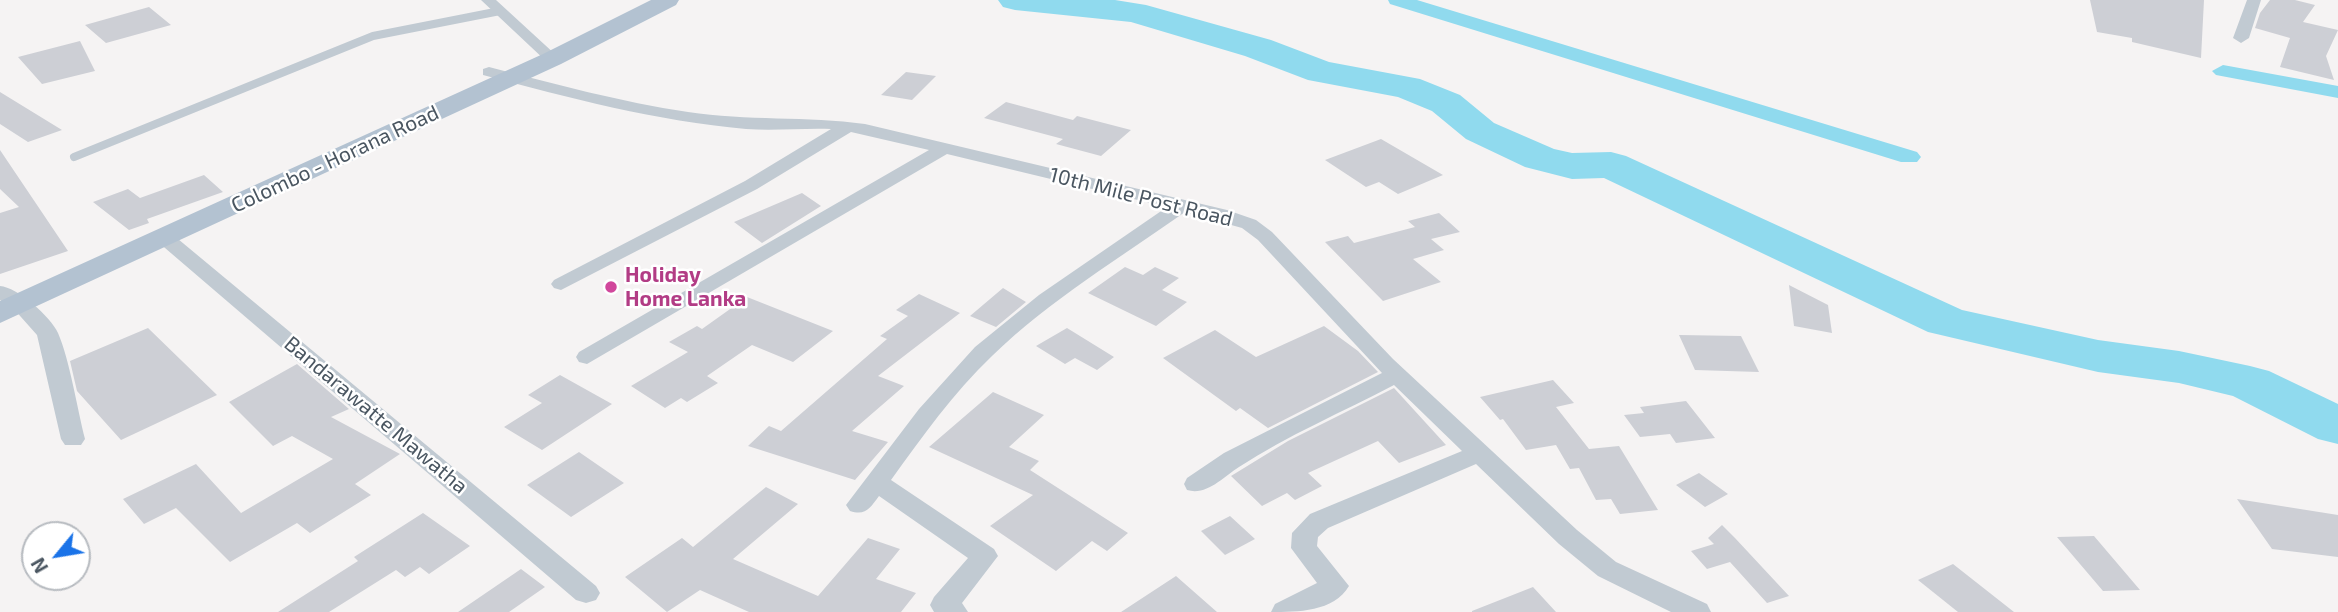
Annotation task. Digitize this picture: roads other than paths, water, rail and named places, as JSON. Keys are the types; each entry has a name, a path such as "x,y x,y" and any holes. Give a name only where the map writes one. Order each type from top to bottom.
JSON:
{"main road":[{"name":"Colombo - Horana Road","path":"547,54 640,0"},
{"name":"Colombo - Horana Road","path":"6,301 668,0"},
{"name":"Colombo - Horana Road","path":"6,301 165,238 498,75"}],"street":[{"path":"488,0 547,54"},
{"path":"2241,38 2254,0"},
{"name":"10th Mile Post Road","path":"498,75 688,117 748,124 849,126 1227,216 1249,224 1265,236 1396,375 1607,569 1697,612"},
{"path":"561,284 751,184 849,126"},
{"path":"587,357 945,148"},
{"path":"859,505 951,386 1002,334 1053,294 1182,205"},
{"name":"Bandarawatte Mawatha","path":"165,238 586,593"},
{"path":"6,301 47,332 73,439"},
{"path":"1196,484 1233,459 1396,375"},
{"path":"1285,612 1335,586 1304,548 1305,533 1319,521 1480,453"},
{"path":"876,482 985,556 944,605 954,612"}],"lane":[{"path":"75,157 373,36 500,11"}],"waterway":[{"path":"1015,0 1134,12 1258,48 1321,72 1407,87 1446,103 1480,131 1540,158 1572,166 1611,165 1946,321 2098,356 2179,367 2250,383 2338,426"},
{"path":"1397,0 1909,157"},
{"path":"2223,71 2338,92"}],"place":[{"name":"Holiday Home Lanka","path":"611,287"}]}
